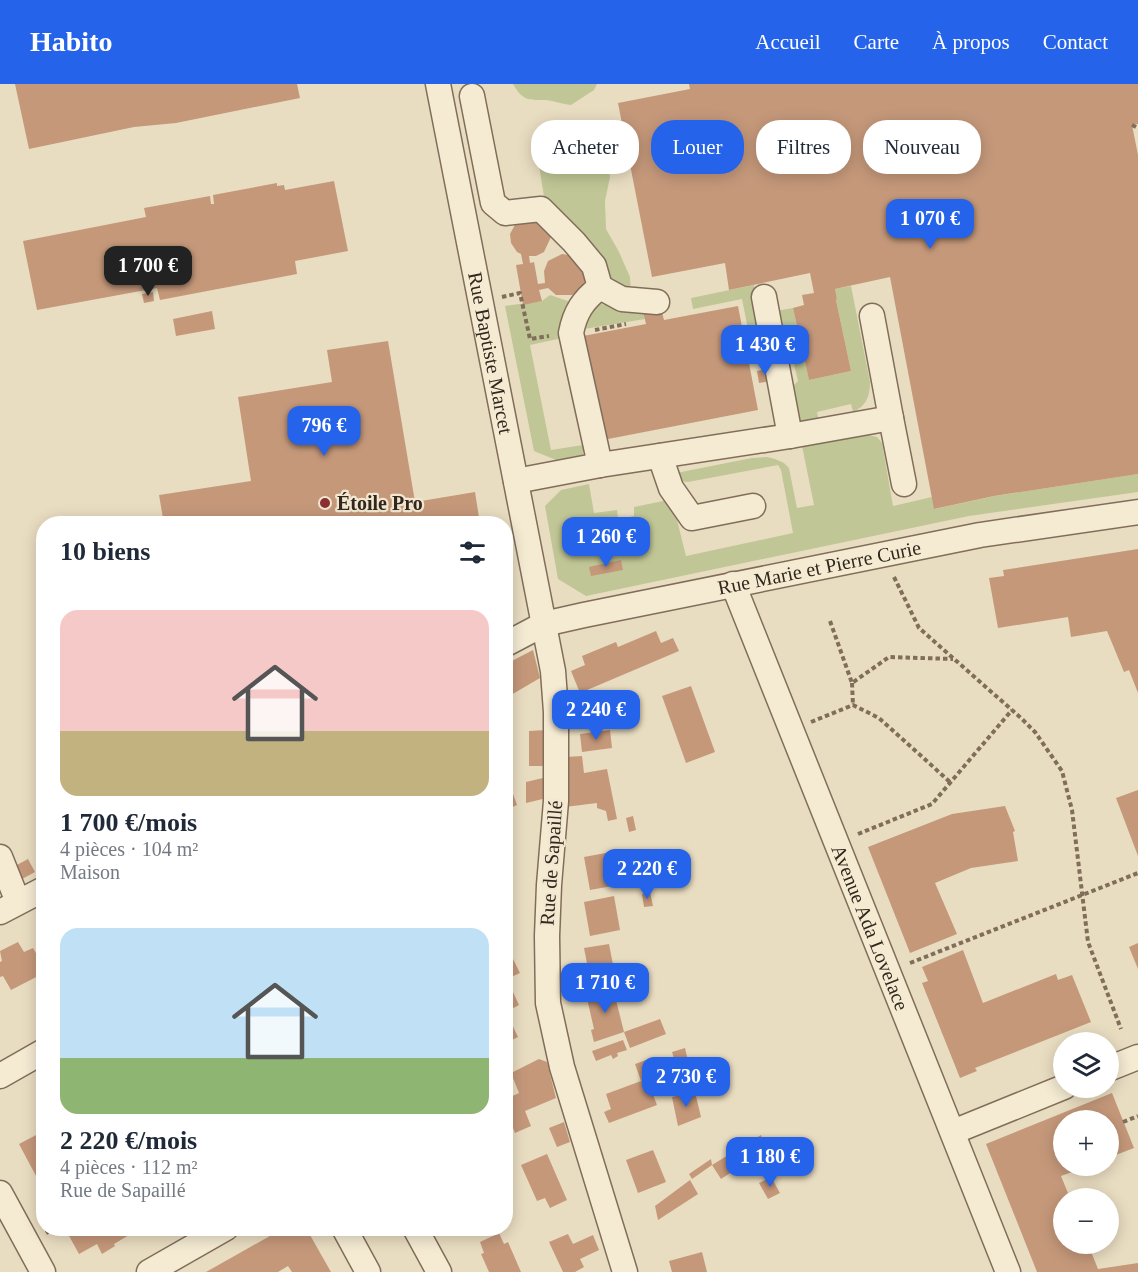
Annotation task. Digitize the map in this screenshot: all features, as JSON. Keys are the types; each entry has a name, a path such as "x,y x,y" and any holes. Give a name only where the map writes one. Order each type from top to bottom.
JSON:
{"street":[{"path":"440,93 476,90 493,203 505,213 541,209 594,266 600,287 622,299 657,302"},
{"name":"Rue Baptiste Marcet","path":"440,93 544,624"},
{"path":"600,287 585,298 574,315 570,333 600,465"},
{"path":"764,297 790,436"},
{"path":"872,316 904,484"},
{"path":"516,481 600,465 891,418"},
{"path":"660,456 671,488 692,518 753,506"},
{"name":"Rue Marie et Pierre Curie","path":"513,640 544,624 733,584 980,535 1138,512"},
{"name":"Avenue Ada Lovelace","path":"733,584 1008,1272"},
{"name":"Rue de Sapaillé","path":"544,624 553,671 556,712 556,801 546,936 548,1003 562,1067 625,1272"},
{"path":"0,857 9,907 36,893"},
{"path":"0,1076 36,1056"},
{"path":"1119,1065 1138,1057"},
{"path":"953,1132 1053,1091"},
{"path":"0,1193 43,1272"},
{"path":"149,1272 212,1236"},
{"path":"348,1236 368,1272"},
{"path":"419,1236 439,1272"}],"path":[{"path":"1132,125 1138,128"},
{"path":"503,297 520,293 530,339 551,335"},
{"path":"590,331 632,323"},
{"path":"890,567 919,628 1035,732 1062,771 1072,810 1088,942 1121,1029"},
{"path":"830,621 852,683 853,705"},
{"path":"852,683 889,657 953,659"},
{"path":"791,730 853,705 879,718 951,782"},
{"path":"855,835 932,804 1012,710"},
{"path":"906,965 1138,873"},
{"path":"1123,1122 1138,1116"}],"green space":[{"path":"513,84 597,84 594,90 571,105 523,97"},
{"path":"540,174 610,174 605,201 606,229 630,277 631,295 610,284 545,203"},
{"path":"754,285 770,362 755,364 742,299 693,309 691,298"},
{"path":"851,286 870,382 868,397 861,407 853,412 851,404 817,412 819,421 798,426 792,387 798,381 792,356 785,358 776,311 793,308 809,380 851,371 835,289"},
{"path":"550,295 568,301 569,310 562,338 530,345 551,450 583,445 583,455 556,460 534,451 505,306 542,301"},
{"path":"598,304 643,307 645,319 578,330 581,312"},
{"path":"864,434 877,437 882,443 893,506 932,497 935,509 995,496 1138,474 1138,492 969,516 586,596 558,579 545,506 561,490 589,484 594,513 617,510 618,519 634,516 634,507 668,500 675,512 686,556 793,533 781,470 778,465 688,482 680,481 676,473 767,457 784,463 789,468 797,508 814,505 802,446"}],"building":[{"path":"15,84 297,84 300,98 176,123 134,127 29,149"},
{"path":"689,84 1138,84 1138,124 1132,125 1138,155 1138,474 994,496 934,509 890,277 835,289 851,371 809,380 793,308 804,305 802,295 814,293 810,273 729,290 725,263 652,277 632,174 639,174 639,120 621,120 618,103 690,89"},
{"path":"334,181 348,251 295,261 297,274 160,300 157,288 37,310 23,241 146,217 144,208 210,196 211,204 214,204 213,195 277,183 277,186 284,185 285,190"},
{"path":"536,217 551,237 544,252 536,256 529,256 530,263 534,262 538,284 545,283 544,271 548,261 562,254 575,256 586,277 583,287 572,295 556,295 548,288 539,290 542,301 523,305 516,265 523,264 521,254 511,243 510,234 517,221"},
{"path":"153,292 154,301 144,303 142,294"},
{"path":"738,306 758,410 603,440 583,336 646,324 643,311 661,308 664,320"},
{"path":"212,311 215,329 176,336 173,319"},
{"path":"388,341 415,502 475,492 479,516 163,516 159,495 251,481 238,397 332,382 327,350"},
{"path":"770,368 772,381 759,383 757,371"},
{"path":"1138,549 1138,693 1129,670 1124,672 1107,631 1071,637 1068,617 998,628 989,578 1004,576 1003,570"},
{"path":"621,560 623,570 591,576 589,567"},
{"path":"656,631 661,643 673,638 679,651 580,693 571,671 585,665 582,656 616,642 618,647"},
{"path":"533,650 540,678 513,694 513,660"},
{"path":"691,686 715,752 686,763 662,696"},
{"path":"546,730 547,766 529,766 529,731"},
{"path":"610,730 612,748 582,752 580,734"},
{"path":"582,756 584,773 607,769 617,819 608,821 606,811 597,808 597,803 565,807 565,757"},
{"path":"547,777 547,798 526,803 526,782"},
{"path":"1138,790 1138,856 1116,798"},
{"path":"513,794 517,805 513,807"},
{"path":"1005,806 1015,831 1013,832 1018,861 971,868 935,883 957,934 910,953 868,847 952,814"},
{"path":"633,816 636,830 629,832 626,818"},
{"path":"611,852 618,885 590,890 584,857"},
{"path":"28,859 35,872 22,879 15,866"},
{"path":"650,892 653,906 644,907 642,894"},
{"path":"614,896 620,930 590,936 584,902"},
{"path":"18,942 24,952 33,948 36,953 36,977 11,990 3,976 0,977 0,962 2,961 0,951"},
{"path":"1138,943 1138,969 1129,947"},
{"path":"609,944 615,975 590,979 584,948"},
{"path":"963,950 983,1003 1056,974 1058,980 1072,975 1091,1022 1066,1032 1053,1032 1053,1037 975,1068 977,1071 960,1078 922,983 928,981 922,967"},
{"path":"513,959 520,973 513,976"},
{"path":"618,988 621,998 616,1000 624,1032 594,1042 591,1030 594,1029 586,994"},
{"path":"513,992 519,1005 513,1008"},
{"path":"660,1019 666,1034 630,1048 624,1032"},
{"path":"513,1027 518,1037 513,1040"},
{"path":"623,1040 627,1050 617,1053 618,1056 613,1059 611,1055 596,1061 592,1051"},
{"path":"685,1048 692,1078 682,1081 680,1075 672,1078 669,1071 677,1068 672,1052"},
{"path":"539,1059 547,1062 556,1098 525,1111 531,1126 515,1133 513,1096 519,1093 513,1072"},
{"path":"646,1060 648,1064 655,1062 660,1075 647,1079 657,1105 609,1123 604,1112 611,1109 606,1094 641,1081 635,1064"},
{"path":"695,1092 701,1117 678,1126 672,1097"},
{"path":"1100,1098 1114,1098 1119,1110 1070,1110"},
{"path":"1119,1110 1134,1148 1119,1154"},
{"path":"1053,1117 1053,1176 1061,1176 1066,1188 1053,1188 1053,1254 1092,1254 1098,1269 1138,1263 1138,1272 1037,1272 986,1144"},
{"path":"564,1122 570,1142 557,1147 549,1128"},
{"path":"36,1135 36,1176 19,1144"},
{"path":"761,1135 765,1150 721,1179 712,1165"},
{"path":"653,1150 666,1182 638,1193 626,1160"},
{"path":"547,1154 567,1200 550,1208 545,1198 537,1201 521,1165"},
{"path":"711,1159 712,1165 692,1179 689,1174"},
{"path":"771,1177 780,1193 768,1199 759,1183"},
{"path":"690,1180 698,1194 658,1220 655,1206"},
{"path":"568,1234 573,1244 593,1235 599,1250 580,1259 584,1267 575,1272 563,1272 549,1242"},
{"path":"69,1236 128,1236 102,1254 97,1244 79,1254"},
{"path":"270,1236 311,1236 331,1272 292,1272 288,1266 278,1272 206,1272"},
{"path":"493,1236 500,1236 504,1244 508,1242 521,1272 489,1272 481,1254 484,1253 480,1242"},
{"path":"702,1252 707,1272 672,1272 669,1261"}],"place":[{"name":"Étoile Pro","path":"325,503"}]}
